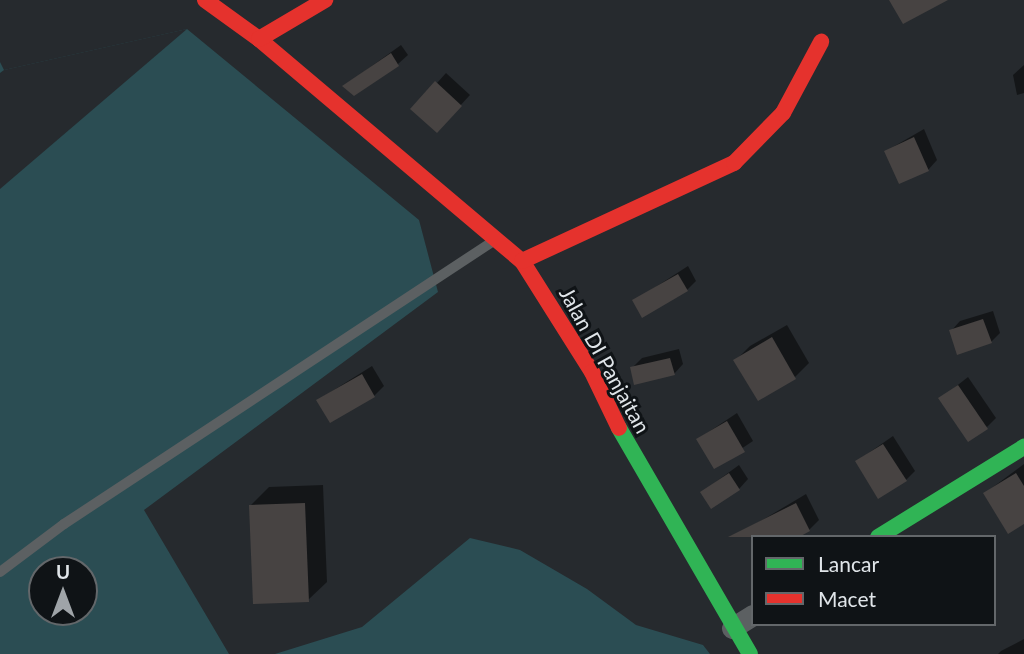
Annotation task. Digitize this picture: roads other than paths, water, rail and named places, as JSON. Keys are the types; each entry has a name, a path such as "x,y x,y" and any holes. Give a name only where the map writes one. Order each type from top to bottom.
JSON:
{"main road":[{"name":"Jalan DI Panjaitan","path":"205,0 259,39 522,261 592,372 732,628 750,654"},
{"path":"259,39 325,0"},
{"path":"522,261 734,163 783,113 821,42"},
{"path":"881,535 1024,447"}],"street":[{"path":"732,628 751,616"}],"lane":[{"path":"0,572 64,524 495,240"}],"water":[{"path":"187,29 419,220 438,292 144,510 229,654 0,654 0,62 4,70"},
{"path":"470,538 520,550 587,589 636,625 703,645 710,654 275,654 362,627"}]}
